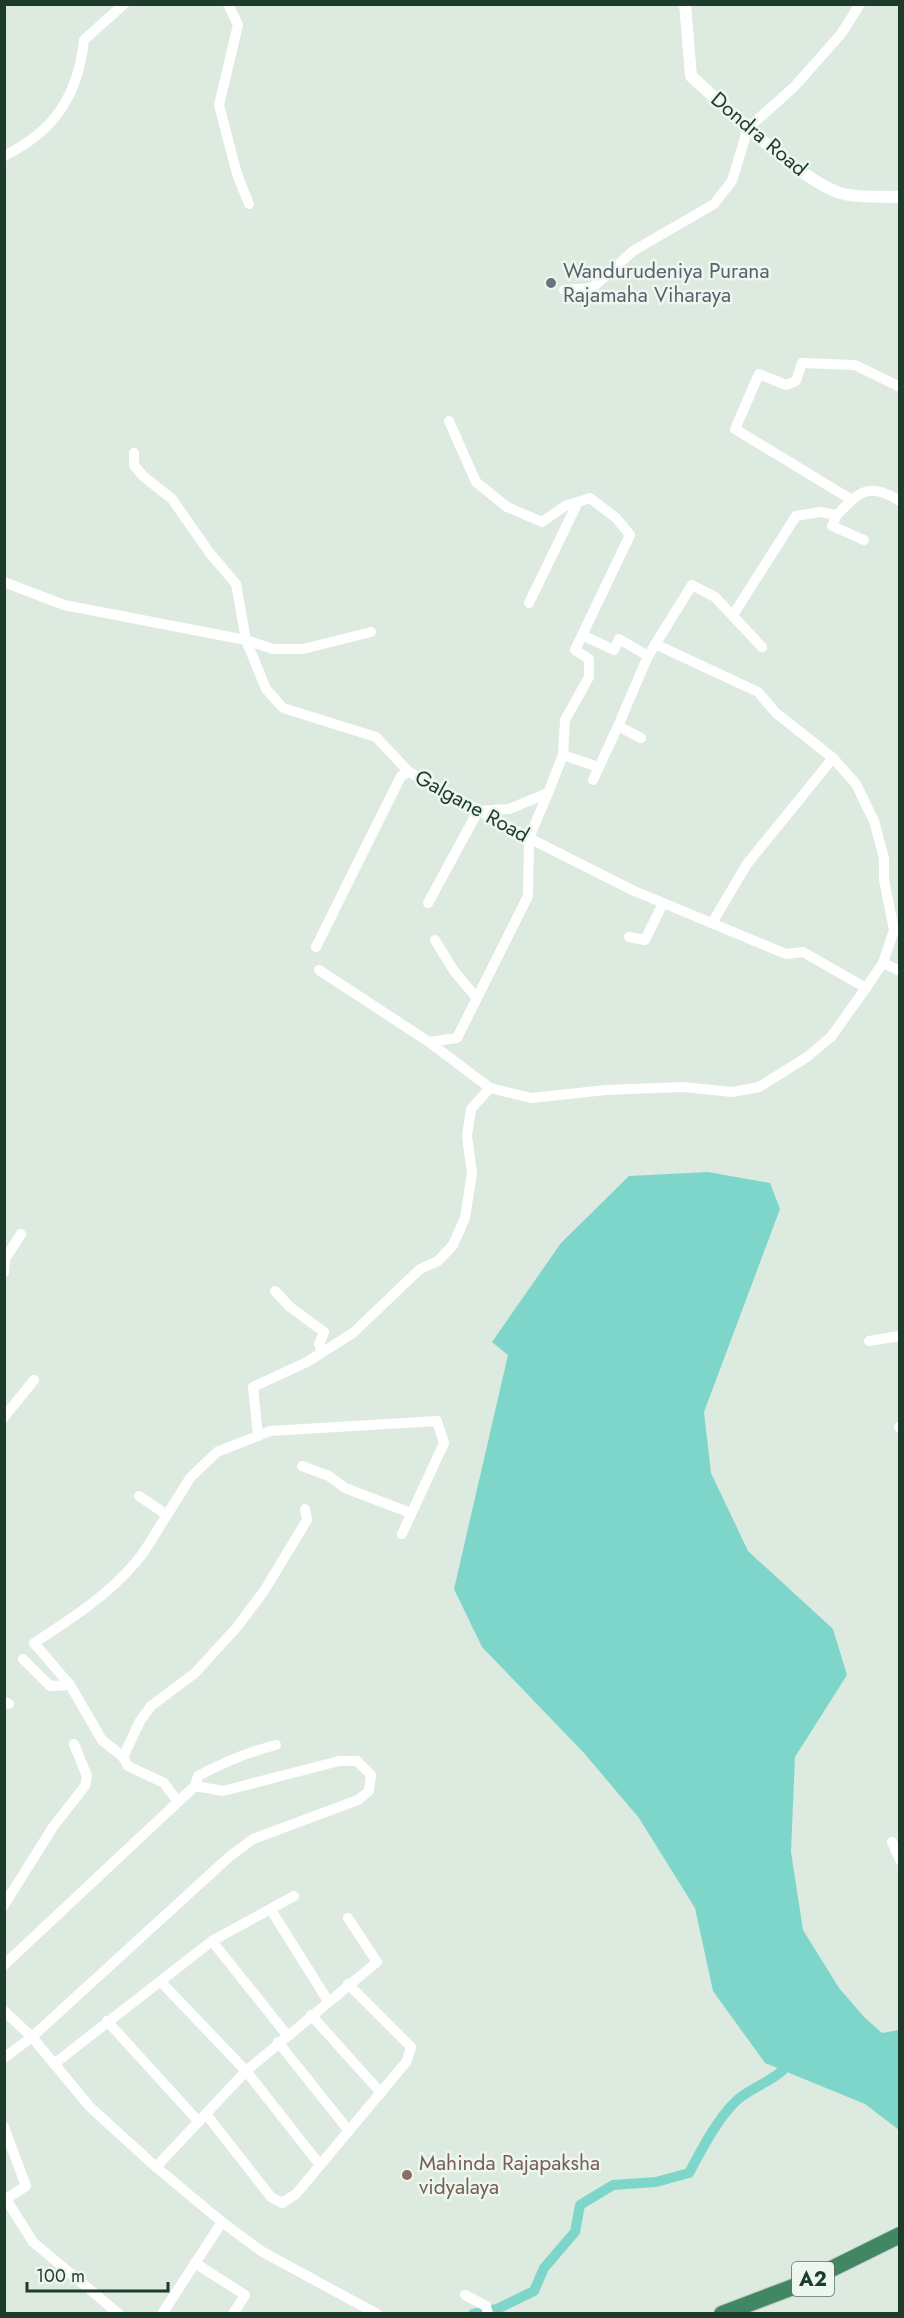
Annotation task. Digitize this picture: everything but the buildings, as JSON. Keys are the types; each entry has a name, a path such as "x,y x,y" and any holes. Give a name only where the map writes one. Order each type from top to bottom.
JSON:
{"highway":[{"name":"A2","path":"722,2313 801,2284 900,2235"}],"street":[{"path":"4,156 50,125 70,99 81,68 84,40 124,4"},
{"path":"228,4 238,25 219,105 237,174 249,204"},
{"name":"Dondra Road","path":"685,4 691,76 748,128 811,178 843,194 898,195"},
{"path":"564,290 592,288 633,251 714,204 732,181 748,128 794,87 841,34 860,4"},
{"path":"852,500 735,429 759,374 786,384 796,381 802,363 855,365 900,387"},
{"path":"429,1042 457,1038 528,896 529,838 563,755 565,720 589,677 589,659 575,651 630,535 616,518 590,498 565,506 542,522 507,507 476,482 449,421"},
{"name":"Galgane Road","path":"134,453 134,465 142,476 172,499 209,552 236,584 246,640 266,689 284,708 376,737 409,772 529,838 632,890 663,903 786,954 802,952 866,988"},
{"path":"864,540 832,526 837,515 860,492 881,489 900,501"},
{"path":"529,603 578,502"},
{"path":"733,615 796,516 820,512 837,515"},
{"path":"4,582 64,604 246,640 273,649 303,649 371,632"},
{"path":"593,780 648,656 692,585 715,597 762,647"},
{"path":"582,635 614,650 619,639 648,656"},
{"path":"319,970 429,1042 490,1088 531,1098 606,1090 682,1087 732,1092 759,1087 807,1058 831,1037 883,963 894,930 884,880 884,858 874,821 856,784 833,758 776,713 758,692 655,644"},
{"path":"618,726 641,738"},
{"path":"563,755 598,767"},
{"path":"712,923 747,864 833,758"},
{"path":"316,946 401,776 409,772"},
{"path":"428,903 478,811 509,809 548,794"},
{"path":"629,937 645,940 663,903"},
{"path":"435,940 454,971 476,997"},
{"path":"883,963 900,971"},
{"path":"780,1073 828,1040 866,988"},
{"path":"258,1436 253,1387 307,1362 353,1332 420,1269 438,1261 453,1245 465,1218 472,1173 466,1136 471,1109 490,1088"},
{"path":"4,1272 5,1259 21,1234"},
{"path":"275,1291 290,1307 324,1332 319,1344 322,1352"},
{"path":"869,1341 900,1336"},
{"path":"4,1417 34,1380"},
{"path":"178,1802 164,1783 128,1766 123,1757 102,1740 70,1685 34,1643 81,1613 107,1592 138,1560 190,1478 217,1452 270,1431 437,1421 444,1443 402,1534"},
{"path":"302,1466 329,1476 345,1488 411,1513"},
{"path":"139,1497 167,1515"},
{"path":"123,1757 140,1721 150,1706 195,1672 237,1627 264,1591 307,1520 305,1509"},
{"path":"23,1659 50,1686 70,1685"},
{"path":"4,1905 52,1827 86,1786 87,1776 74,1744"},
{"path":"4,1965 195,1786 198,1776 249,1751 276,1745"},
{"path":"4,2058 32,2037 237,1851 253,1839 358,1800 369,1791 372,1775 357,1761 339,1761 223,1791 195,1786"},
{"path":"892,1842 900,1860"},
{"path":"54,2064 212,1941 294,1896"},
{"path":"271,1910 328,2001"},
{"path":"156,2167 246,2071 278,2042 377,1962 348,1918"},
{"path":"212,1941 287,2035"},
{"path":"161,1982 246,2071 320,2165"},
{"path":"107,2021 202,2118 271,2197 282,2203 296,2194 407,2061 411,2047 348,1984"},
{"path":"4,2011 32,2037 90,2107 156,2167 222,2222 261,2251 376,2313"},
{"path":"311,2015 381,2092"},
{"path":"278,2042 349,2131"},
{"path":"4,2127 26,2186 6,2199 33,2242 119,2313"},
{"path":"162,2313 222,2222"},
{"path":"195,2263 245,2295 233,2313"},
{"path":"465,2295 487,2310"}],"water":[{"path":"708,1172 770,1183 780,1209 704,1412 711,1473 748,1551 833,1629 847,1675 795,1757 791,1852 803,1930 839,1988 864,2017 882,2033 899,2030 899,2130 865,2104 765,2063 713,1991 695,1908 639,1818 584,1753 482,1647 454,1589 508,1355 492,1342 561,1243 629,1176"}],"waterway":[{"path":"473,2314 497,2309 534,2291 544,2268 575,2232 580,2205 613,2185 656,2182 689,2173 710,2136 735,2102 783,2070"}],"place":[{"name":"Wandurudeniya Purana Rajamaha Viharaya","path":"551,283"},
{"name":"Mahinda Rajapaksha vidyalaya","path":"407,2175"}]}
